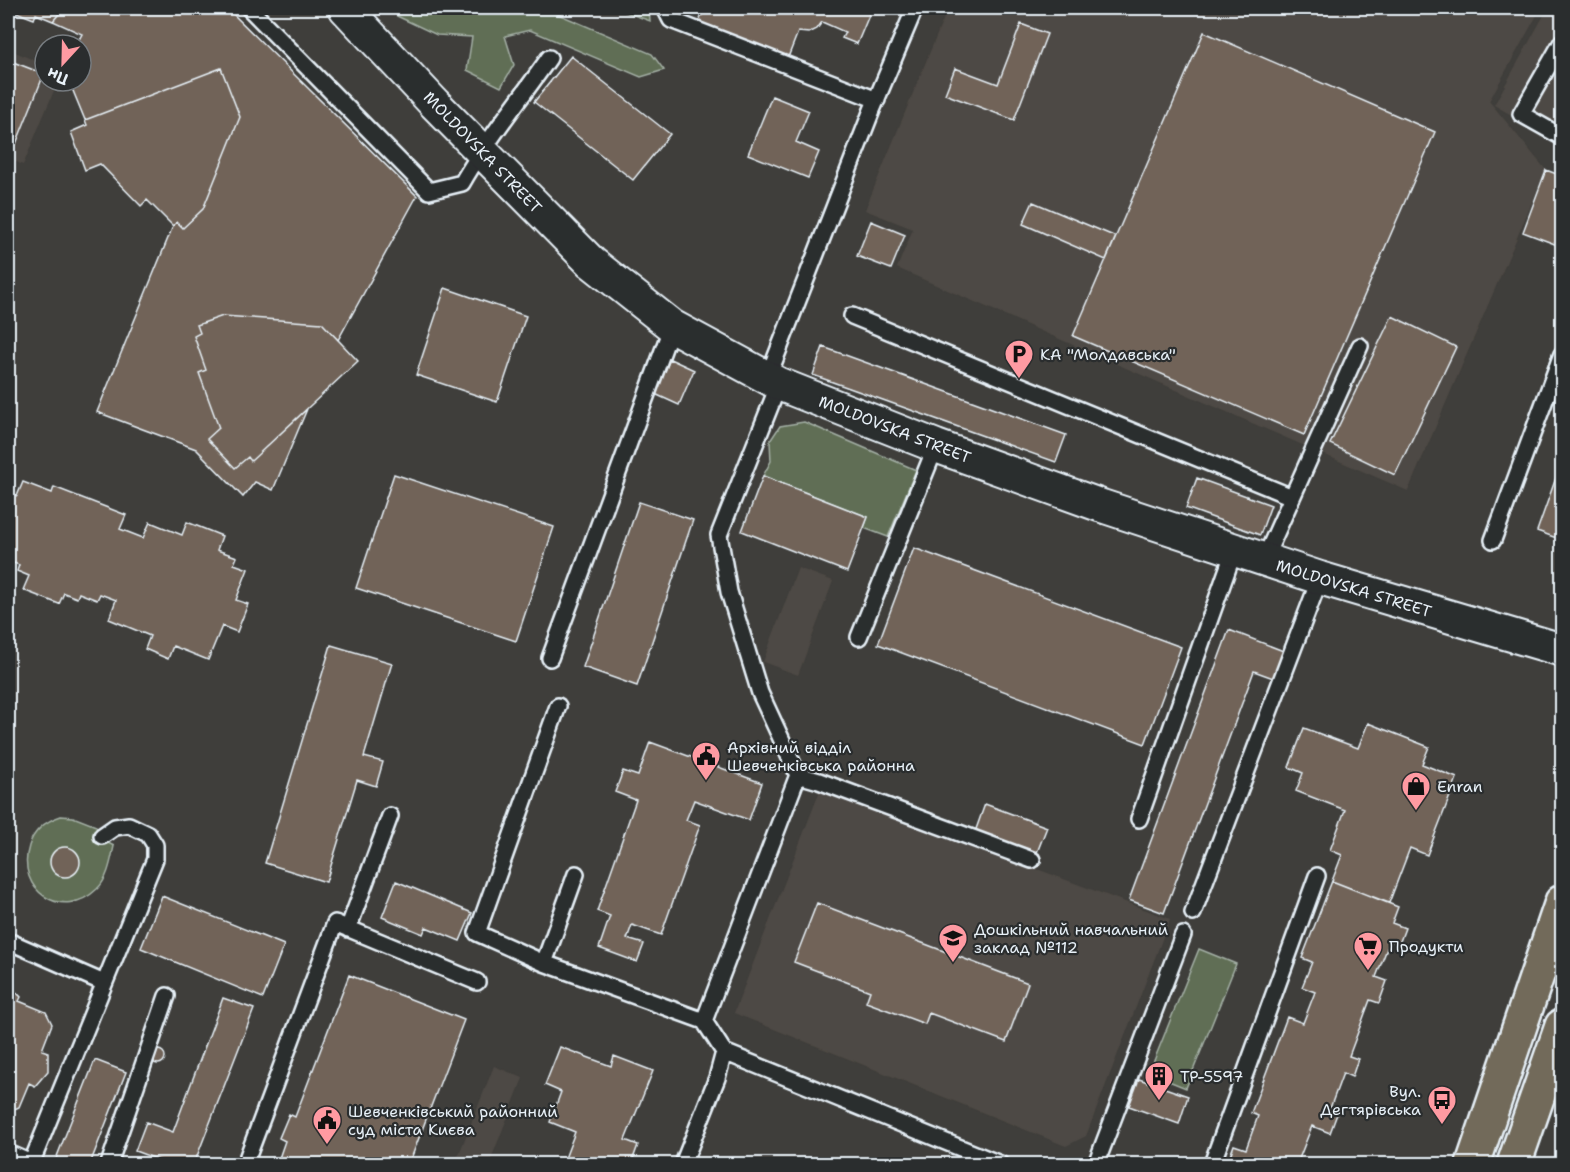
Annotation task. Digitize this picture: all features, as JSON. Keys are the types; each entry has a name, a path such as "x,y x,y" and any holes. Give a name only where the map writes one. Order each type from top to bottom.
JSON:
{"main road":[{"path":"1473,1164 1563,902"},
{"path":"1514,1164 1563,1026"}],"street":[{"name":"MOLDOVSKA STREET","path":"345,8 435,104 591,262 672,326 774,380 936,446 1102,506 1320,578 1563,650"}],"lane":[{"path":"249,8 429,191 462,183 481,149 501,126 549,58"},
{"path":"665,8 671,20 877,100"},
{"path":"704,1021 798,775 760,693 729,592 719,535 877,100 915,8"},
{"path":"1563,42 1521,114 1563,137"},
{"path":"852,316 1292,497"},
{"path":"550,658 672,326"},
{"path":"1264,560 1360,346"},
{"path":"1493,540 1563,354"},
{"path":"859,637 936,446"},
{"path":"1139,819 1234,551"},
{"path":"1193,913 1320,578"},
{"path":"558,706 477,933 544,963 704,1021 724,1052 1000,1164"},
{"path":"798,775 1032,860"},
{"path":"348,929 390,816"},
{"path":"8,1153 31,1164 155,859 155,845 148,834 129,825 115,827 102,836"},
{"path":"544,963 576,874"},
{"path":"1212,1164 1317,876"},
{"path":"245,1164 334,923 477,982"},
{"path":"1096,1164 1183,935"},
{"path":"8,941 104,983"},
{"path":"109,1164 167,996"},
{"path":"683,1164 717,1078 724,1052"}],"shaded area":[{"path":"948,8 1541,8 1489,101 1546,170 1408,491 897,268 913,229 865,210"},
{"path":"1548,8 1562,8 1562,118 1552,138 1494,105"},
{"path":"8,49 33,60 33,93 53,93 23,165 8,158"},
{"path":"798,568 833,581 798,675 763,662"},
{"name":"Дошкільний навчальний заклад №112","path":"821,788 1170,919 1086,1136 1066,1146 734,1013"},
{"path":"494,1066 523,1078 489,1164 455,1164"}],"green space":[{"path":"400,8 544,8 652,54 664,70 641,77 530,30 505,36 514,65 501,87 467,70 472,37 437,35 397,16"},
{"path":"615,8 649,8 650,21"},
{"path":"804,422 916,470 888,537 864,528 868,517 763,476 771,461 770,441 780,426"},
{"path":"61,816 73,817 96,826 98,838 114,846 101,885 84,898 70,903 57,902 45,897 35,888 29,876 27,862 29,846 37,830 50,820"},
{"path":"1199,949 1236,964 1186,1088 1149,1073"}],"building":[{"path":"8,8 64,8 53,21 36,14 34,19 16,12 13,19 8,17"},
{"path":"64,8 227,8 417,196 338,340 322,323 223,316 197,325 200,333 194,336 206,370 199,373 219,428 207,439 235,468 248,457 251,461 307,409 273,490 255,482 243,497 196,449 97,412 173,226 177,222 183,228 203,209 240,117 221,68 85,120 74,93 93,93 93,33 80,33 53,21"},
{"path":"705,8 872,8 857,44 842,38 845,32 822,22 817,29 809,33 798,32 787,60 698,24"},
{"path":"1021,24 1047,34 1014,120 945,94 955,68 998,84"},
{"path":"1204,32 1435,132 1304,435 1073,336"},
{"path":"571,56 670,134 633,180 534,102"},
{"path":"8,60 33,70 33,93 36,93 16,144 8,140"},
{"path":"221,68 240,117 203,209 183,228 177,222 173,226 147,200 141,206 100,164 85,170 71,132 87,125 85,120"},
{"path":"772,96 809,111 796,142 819,152 808,178 748,154"},
{"path":"1546,170 1562,176 1562,240 1560,246 1523,232"},
{"path":"1033,202 1116,237 1106,260 1023,224"},
{"path":"871,221 905,235 891,269 857,256"},
{"path":"445,288 526,316 497,402 416,375"},
{"path":"223,316 322,323 358,361 251,461 248,457 235,468 207,439 219,428 199,373 206,370 194,336 200,333 197,325"},
{"path":"1392,316 1456,347 1395,475 1330,444"},
{"path":"823,347 1066,435 1056,462 813,375"},
{"path":"670,359 694,370 679,405 655,394"},
{"path":"1562,461 1562,540 1537,531"},
{"path":"394,474 554,527 516,641 356,588"},
{"path":"763,476 868,517 847,572 742,531"},
{"path":"1197,478 1271,505 1260,535 1186,508"},
{"path":"23,482 52,493 54,487 126,515 120,529 143,538 150,522 182,535 187,522 222,536 217,550 237,557 234,564 248,569 236,600 248,604 237,632 222,626 208,660 173,646 168,659 145,649 150,636 109,619 116,600 100,594 97,600 79,593 77,598 64,593 59,604 23,590 29,576 17,571 19,565 8,561 8,492 17,496"},
{"path":"639,502 693,520 637,686 583,667"},
{"path":"914,548 1181,647 1145,744 878,644"},
{"path":"1229,630 1286,652 1276,679 1254,671 1164,913 1129,900"},
{"path":"331,645 392,663 364,757 383,762 376,786 357,780 326,882 265,863"},
{"path":"1368,723 1429,747 1422,764 1457,778 1427,855 1410,848 1389,903 1332,881 1342,855 1330,850 1345,810 1296,791 1303,773 1289,767 1304,728 1358,748"},
{"path":"650,742 762,783 749,820 694,800 686,820 700,825 661,935 632,925 627,939 644,944 637,962 599,948 610,916 597,911 636,800 615,792 623,771 638,776"},
{"path":"985,804 1047,827 1036,855 975,832"},
{"path":"65,847 76,851 80,862 76,873 65,877 54,873 50,862 54,851"},
{"path":"396,881 472,913 460,941 426,927 423,934 382,917"},
{"path":"1332,881 1398,907 1392,923 1405,928 1399,944 1390,941 1376,977 1387,981 1379,1003 1370,1000 1349,1056 1358,1059 1352,1077 1343,1073 1329,1111 1337,1114 1330,1133 1312,1126 1297,1164 1227,1164 1234,1145 1246,1149 1258,1116 1251,1113 1287,1017 1303,1023 1315,992 1302,987 1312,962 1302,958"},
{"path":"162,896 284,945 263,998 141,948"},
{"path":"817,903 1028,983 1006,1042 929,1013 925,1024 866,1002 870,991 794,962"},
{"path":"349,975 464,1020 409,1164 277,1164 285,1141 279,1138 289,1114 295,1117"},
{"path":"8,984 21,997 19,1001 46,1012 52,1024 42,1050 48,1052 48,1071 35,1086 29,1083 19,1107 8,1112"},
{"path":"223,998 254,1009 194,1164 160,1164 162,1161 135,1151 146,1122 173,1132"},
{"path":"560,1047 611,1066 614,1056 653,1071 625,1140 638,1145 633,1159 638,1162 637,1164 572,1164 564,1161 575,1132 550,1122 561,1092 545,1085"},
{"path":"158,1050 163,1052 165,1057 163,1062 158,1064 153,1062 151,1057 153,1052"},
{"path":"95,1060 126,1072 90,1164 54,1164"},
{"name":"ТР-5597","path":"1139,1079 1188,1096 1179,1124 1129,1106"}],"place":[{"name":"КА \"Молдавська\"","path":"1019,380"},
{"name":"Архівний відділ Шевченківська районна","path":"706,782"},
{"name":"Enran","path":"1416,812"},
{"name":"Дошкільний навчальний заклад №112","path":"953,964"},
{"name":"Продукти","path":"1368,972"},
{"name":"ТР-5597","path":"1159,1102"},
{"name":"Вул. Дегтярівська","path":"1442,1126"},
{"name":"Шевченківський районний суд міста Києва","path":"327,1146"}]}
